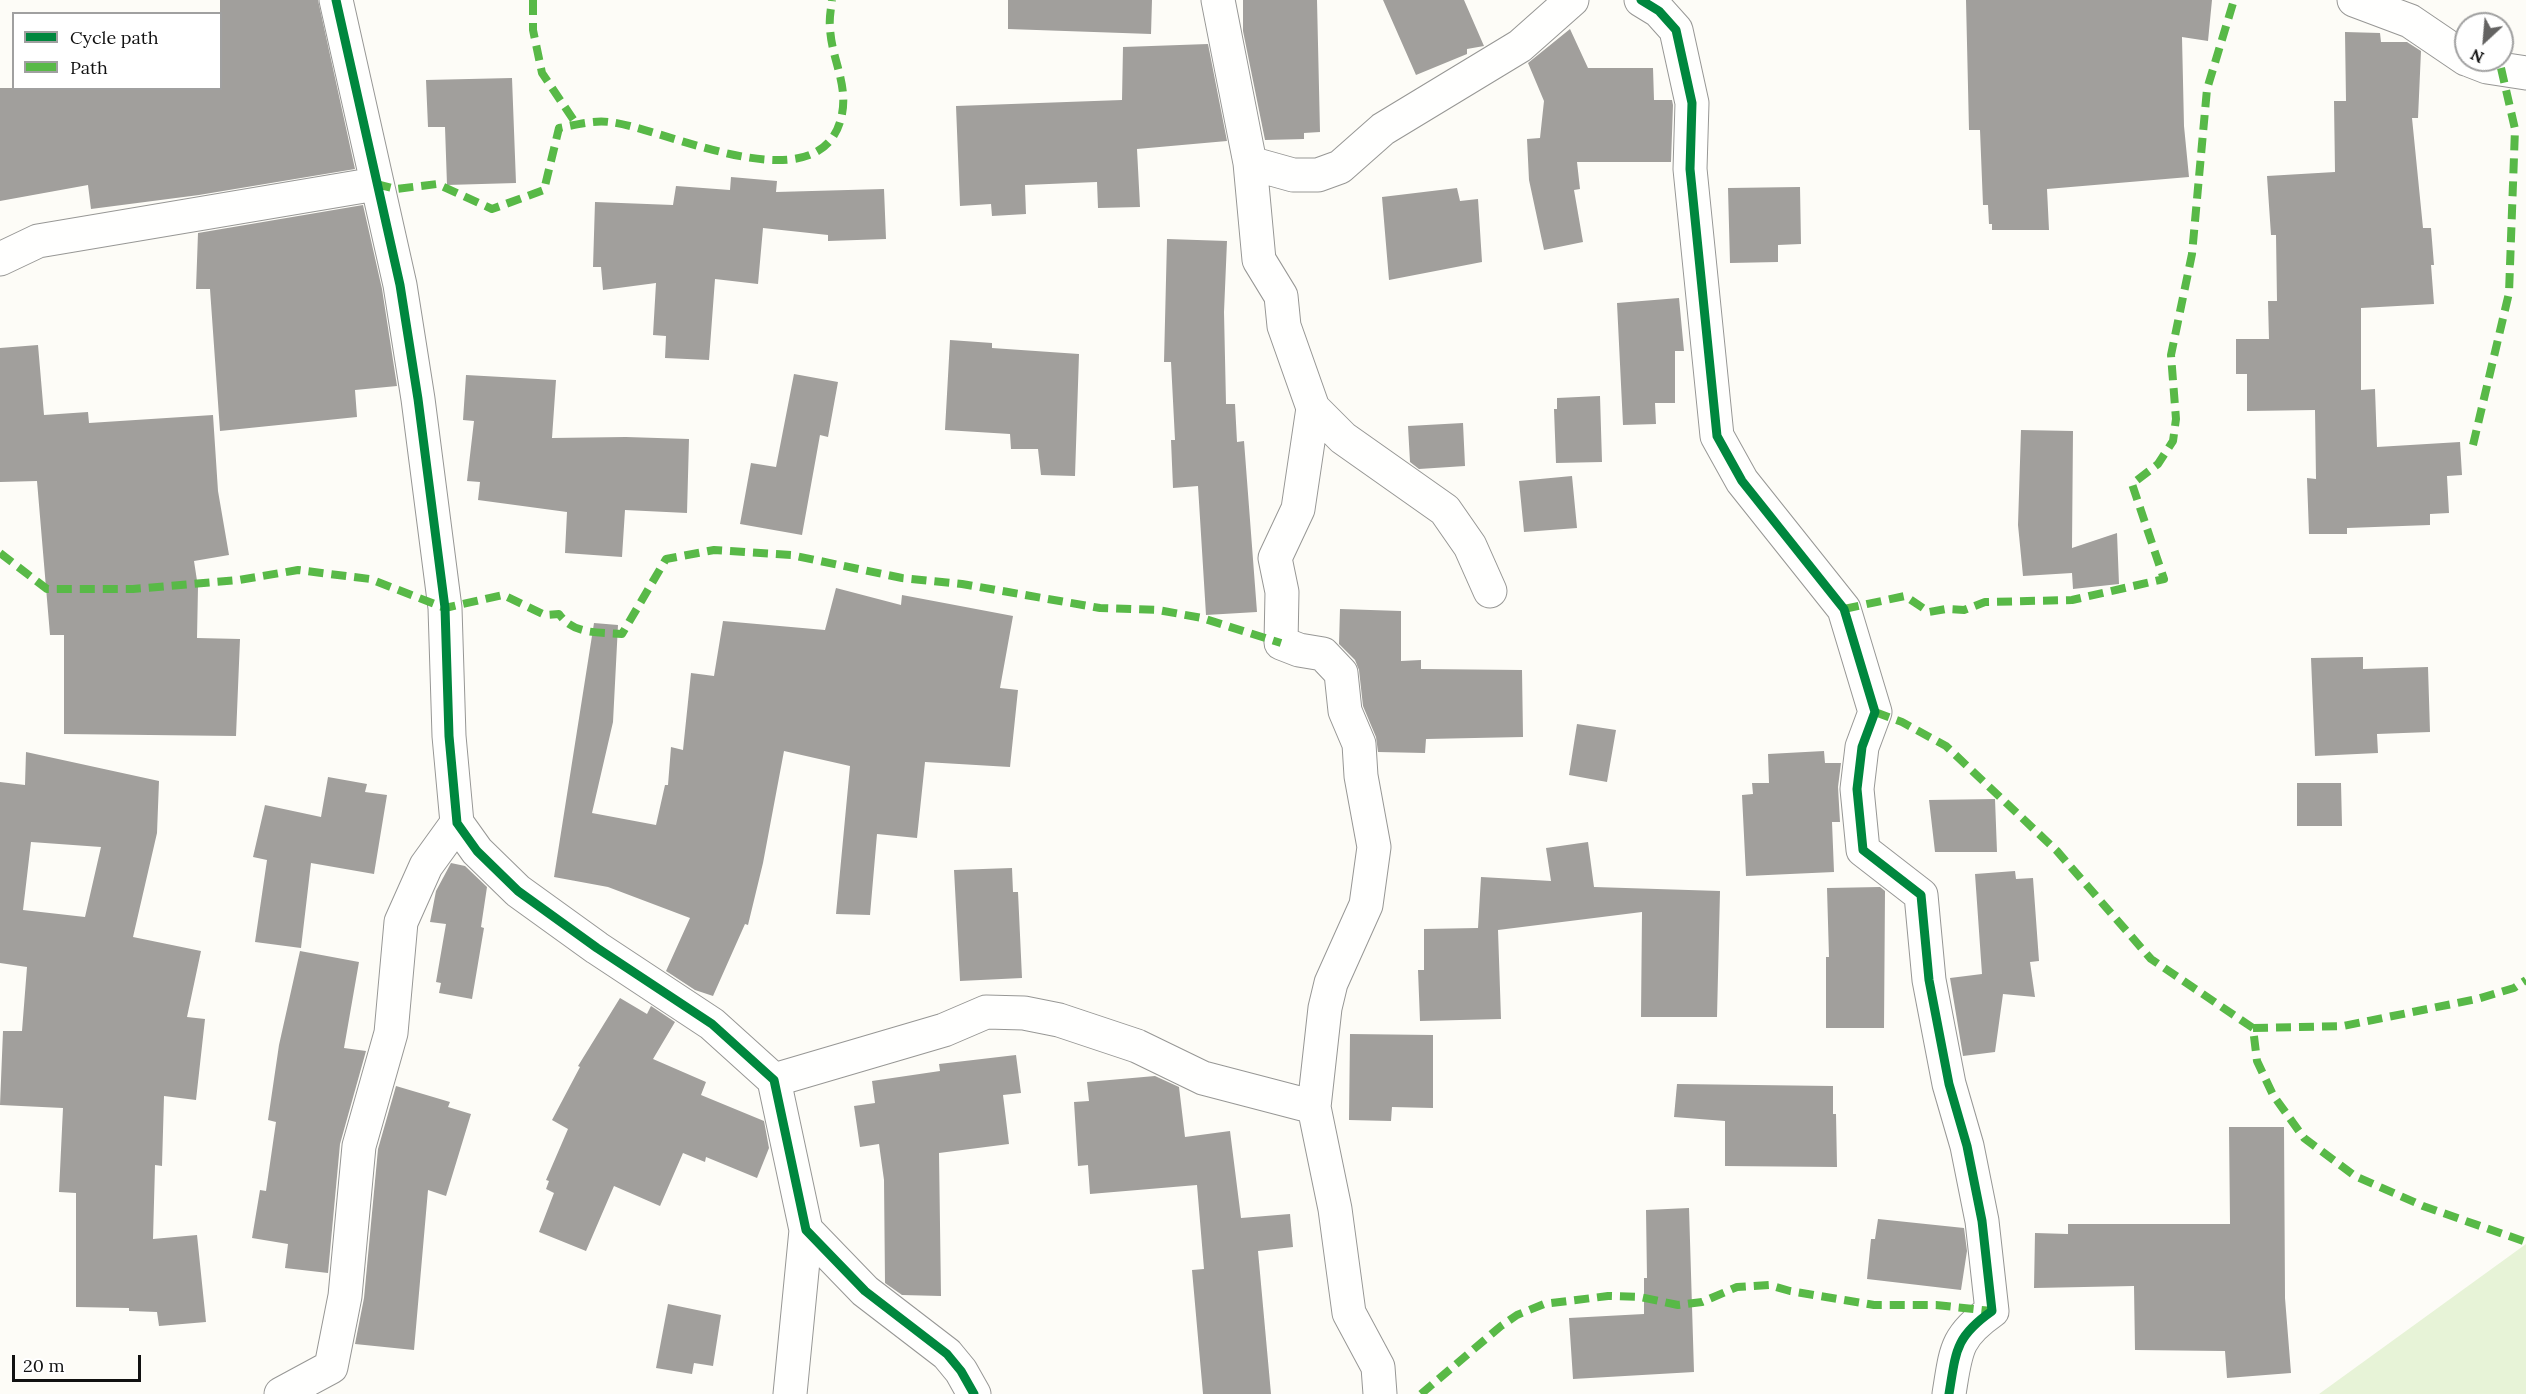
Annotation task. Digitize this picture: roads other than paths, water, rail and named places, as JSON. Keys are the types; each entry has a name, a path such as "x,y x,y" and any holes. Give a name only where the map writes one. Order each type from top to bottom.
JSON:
{"street":[{"path":"336,0 400,285 418,399 442,585 449,736 457,824 477,851 518,891 597,948 712,1024 774,1080 806,1230 790,1394"},
{"path":"1218,0 1250,163 1259,260 1281,296 1284,326 1313,408 1343,438 1445,510 1470,546 1490,591"},
{"path":"1250,163 1293,175 1318,176 1341,167 1383,129 1520,46 1572,0"},
{"path":"1641,0 1659,10 1676,30 1692,103 1690,169 1716,436 1742,482 1844,609 1875,712 1862,747 1857,789 1863,850 1921,895 1929,980 1949,1084 1967,1146 1982,1221 1992,1311 1970,1326 1957,1346 1949,1394"},
{"path":"2354,0 2410,21 2454,50"},
{"path":"0,259 38,241 376,184"},
{"path":"1313,408 1298,509 1275,558 1282,592 1281,642 1299,650 1323,654 1341,673 1346,711 1359,744 1361,776 1374,848 1366,905 1332,983 1325,1008 1314,1107 1335,1209 1349,1314 1378,1367 1380,1394"},
{"path":"281,1394 331,1367 345,1296 359,1146 391,1033 401,922 426,866 457,824"},
{"path":"774,1080 945,1030 986,1012 1024,1013 1059,1020 1137,1046 1203,1078 1314,1107"},
{"path":"806,1230 865,1291 947,1354 961,1371 974,1394"}]}
